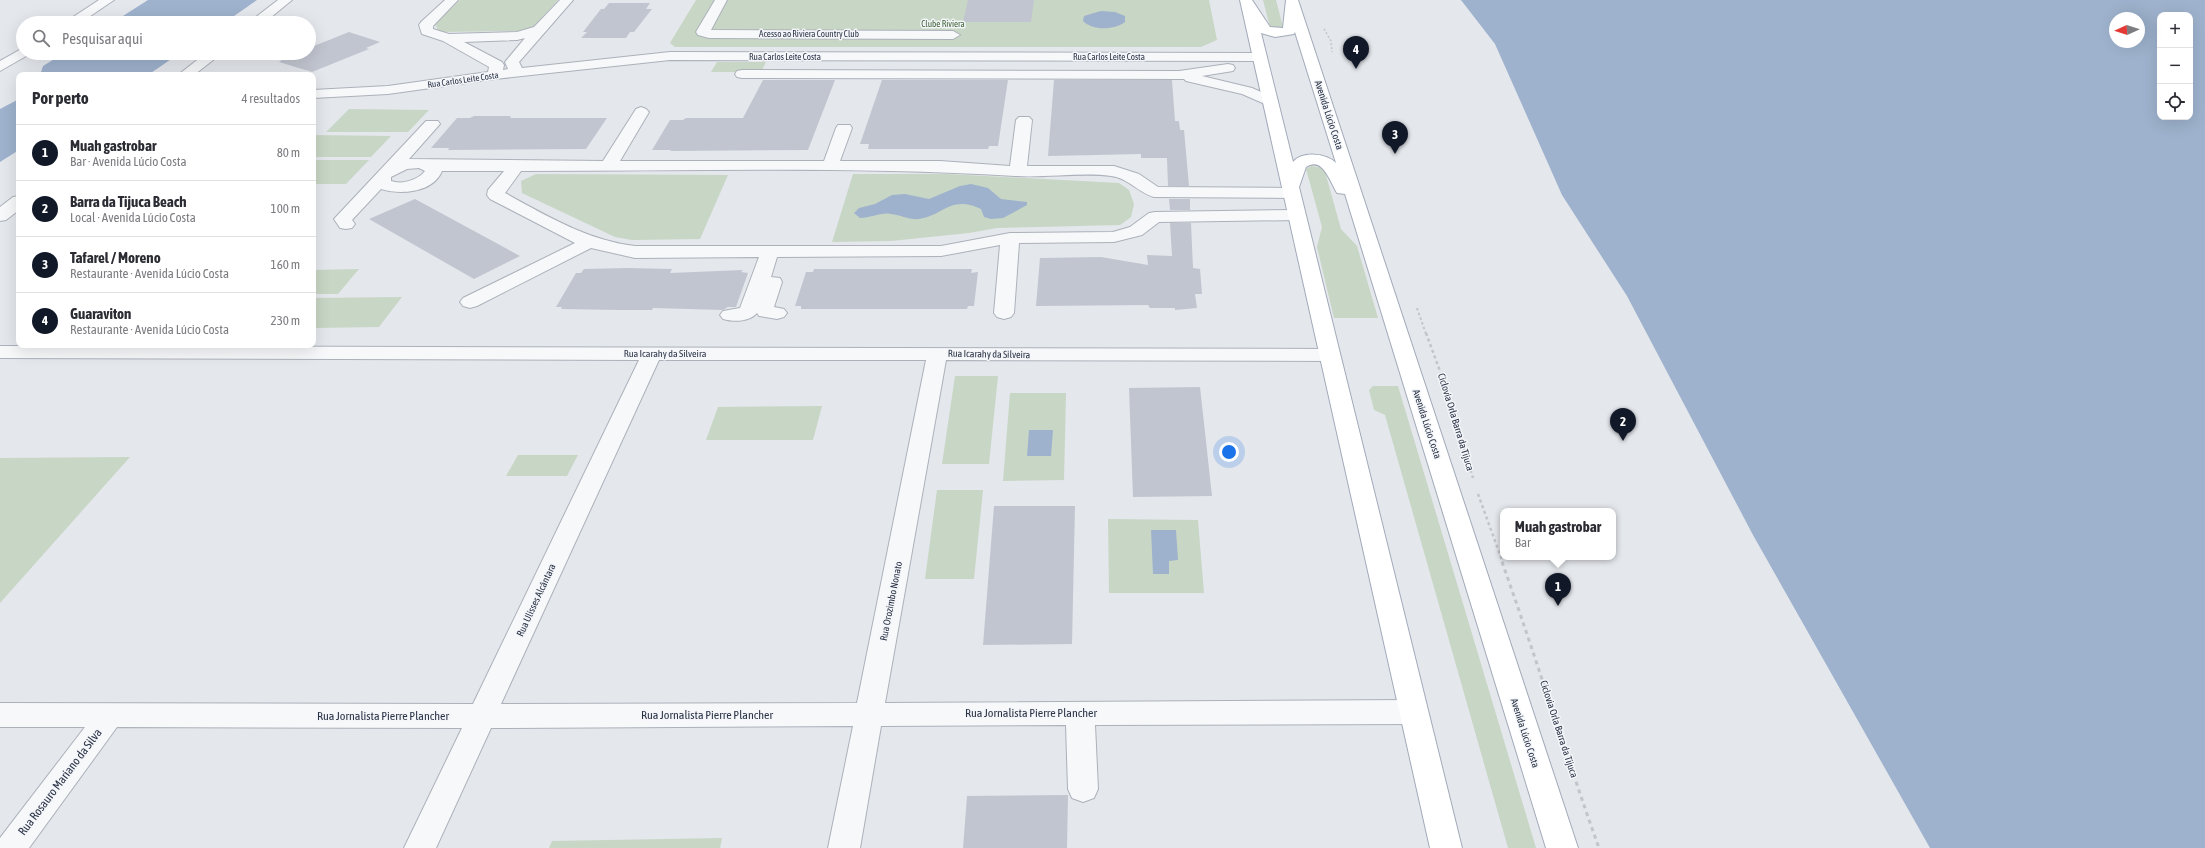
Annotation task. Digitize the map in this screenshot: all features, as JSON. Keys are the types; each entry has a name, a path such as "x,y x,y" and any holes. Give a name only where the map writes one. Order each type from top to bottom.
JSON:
{"main road":[{"path":"1246,0 1266,30 1275,33 1289,31 1292,1"},
{"path":"1246,0 1446,848"},
{"name":"Avenida Lúcio Costa","path":"1292,1 1562,848"},
{"path":"1290,191 1299,165 1304,161 1323,160 1330,164 1364,226"}],"street":[{"path":"82,16 108,0"},
{"path":"264,16 286,0"},
{"path":"452,0 426,25 427,31 448,38 497,65 495,75"},
{"path":"516,72 512,62 567,0"},
{"name":"Acesso ao Riviera Country Club","path":"721,0 703,32 709,34 953,34"},
{"path":"448,38 517,36 539,30"},
{"name":"Rua Carlos Leite Costa","path":"316,94 388,90 516,72 670,56 1260,60"},
{"path":"0,67 16,57"},
{"path":"189,72 205,60"},
{"path":"742,74 1178,75 1260,60"},
{"path":"1178,75 1247,91 1270,101"},
{"path":"608,167 641,112"},
{"path":"1018,171 1024,120"},
{"path":"346,224 343,219 432,124"},
{"path":"825,166 838,129"},
{"path":"384,175 411,164 431,166 516,167 940,166 1018,171 1114,171 1133,178 1154,192 1225,193 1290,191"},
{"path":"516,167 497,190 496,195 588,243 613,251 941,251 1010,238 1114,237 1136,231 1155,217 1296,215"},
{"path":"1154,192 1155,217"},
{"path":"1225,193 1230,215"},
{"path":"0,216 16,203"},
{"path":"1004,313 1010,238"},
{"path":"470,302 588,243"},
{"path":"776,252 764,309 766,312 777,313"},
{"path":"730,315 744,314 749,311 776,252"},
{"name":"Rua Icarahy da Silveira","path":"115,348 652,353 1330,356"},
{"name":"Rua Ulisses Alcântara","path":"420,848 652,353"},
{"name":"Rua Orozimbo Nonato","path":"844,848 937,354"},
{"path":"1080,712 1084,789"},
{"name":"Rua Jornalista Pierre Plancher","path":"0,715 483,716 1080,712 1414,712"},
{"name":"Rua Rosauro Mariano da Silva","path":"11,848 109,716"}],"path":[{"path":"1321,23 1331,41 1332,55"},
{"name":"Ciclovia Orla Barra da Tijuca","path":"1414,302 1444,382 1474,480"},
{"name":"Ciclovia Orla Barra da Tijuca","path":"1476,487 1500,554"},
{"name":"Ciclovia Orla Barra da Tijuca","path":"1502,560 1530,638 1570,768 1599,848"}],"green space":[{"path":"460,0 558,0 533,27 518,31 439,32 435,24"},
{"name":"Clube Riviera","path":"696,0 1209,0 1217,40 1201,47 675,47 670,43"},
{"path":"1263,0 1276,0 1283,27 1280,29 1270,27"},
{"path":"717,62 766,62 761,72 711,72"},
{"path":"349,109 429,110 408,132 326,132"},
{"path":"316,135 391,136 371,157 316,157"},
{"path":"316,160 369,160 346,184 316,184"},
{"path":"1311,166 1324,168 1341,229 1357,246 1378,318 1334,318 1317,247 1322,227 1306,169"},
{"path":"536,174 728,175 700,239 632,240 615,237 522,193 521,181"},
{"path":"853,174 948,174 1119,183 1129,190 1134,204 1131,217 1120,225 997,228 969,233 891,241 832,242"},
{"path":"359,269 338,294 316,294 316,270"},
{"path":"402,297 379,327 316,328 316,298"},
{"path":"955,376 998,376 989,464 942,464"},
{"path":"1373,386 1398,386 1536,848 1508,848 1385,415 1374,410 1369,390"},
{"path":"1010,393 1066,393 1064,480 1003,481"},
{"path":"822,406 813,440 706,440 718,407"},
{"path":"518,455 578,455 567,476 506,476"},
{"path":"130,457 0,603 0,458"},
{"path":"937,490 983,490 974,579 925,579"},
{"path":"1108,519 1198,520 1204,593 1109,593"},
{"path":"722,838 720,848 549,848 552,841"}],"water":[{"path":"148,0 257,0 234,16 123,16"},
{"path":"1461,0 2205,0 2205,848 1930,848 1753,535 1627,296 1562,195 1495,44"},
{"path":"1101,11 1115,12 1125,16 1125,22 1115,27 1098,28 1083,21 1084,16"},
{"path":"53,60 170,60 152,72 41,72 43,66"},
{"path":"16,101 16,152 0,162 0,109"},
{"path":"971,184 988,188 1001,199 1027,202 1027,205 1003,218 991,219 984,217 981,209 971,205 962,204 948,207 928,217 919,219 887,214 860,218 854,213 859,208 875,204 892,195 905,194 929,199 960,186"},
{"path":"1029,430 1053,430 1051,456 1027,456"},
{"path":"1151,530 1176,530 1178,560 1169,561 1169,574 1153,574"}],"building":[{"path":"968,0 1034,0 1031,22 963,22"},
{"path":"609,3 650,3 646,9 652,9 634,32 630,32 626,38 581,38 587,32 583,32 601,9 604,9"},
{"path":"349,32 380,42 366,48 369,49 312,72 279,62 282,60 316,60 316,45"},
{"path":"763,80 835,80 808,150 652,150 670,120 683,120 686,118 743,118"},
{"path":"882,80 1008,80 998,146 989,146 988,149 868,149 869,144 860,144"},
{"path":"1054,80 1172,80 1175,121 1179,121 1180,130 1184,130 1189,186 1168,186 1167,158 1141,158 1141,154 1048,156"},
{"path":"474,116 511,116 510,118 607,118 586,149 448,150 449,148 431,148 457,118 470,118"},
{"path":"415,199 520,256 474,279 369,219"},
{"path":"1169,199 1190,199 1190,210 1170,210"},
{"path":"1170,223 1191,223 1193,268 1200,269 1202,294 1195,294 1197,308 1175,310 1175,308 1150,308 1148,305 1036,306 1040,258 1101,257 1148,265 1147,255 1172,256"},
{"path":"584,269 672,269 670,273 743,270 741,272 748,273 736,307 728,307 723,310 653,308 652,310 561,309 562,307 556,307 576,273 581,273"},
{"path":"814,269 972,269 971,273 978,272 974,306 968,306 967,309 801,309 801,306 795,306 806,272 813,272"},
{"path":"1200,387 1212,496 1133,497 1129,388"},
{"path":"994,506 1075,506 1072,644 983,645"},
{"path":"1068,795 1067,848 963,848 967,796"}],"place":[{"name":"Guaraviton","path":"1356,69"},
{"name":"Tafarel / Moreno","path":"1395,154"},
{"name":"Barra da Tijuca Beach","path":"1623,441"},
{"name":"Muah gastrobar","path":"1558,606"}]}
